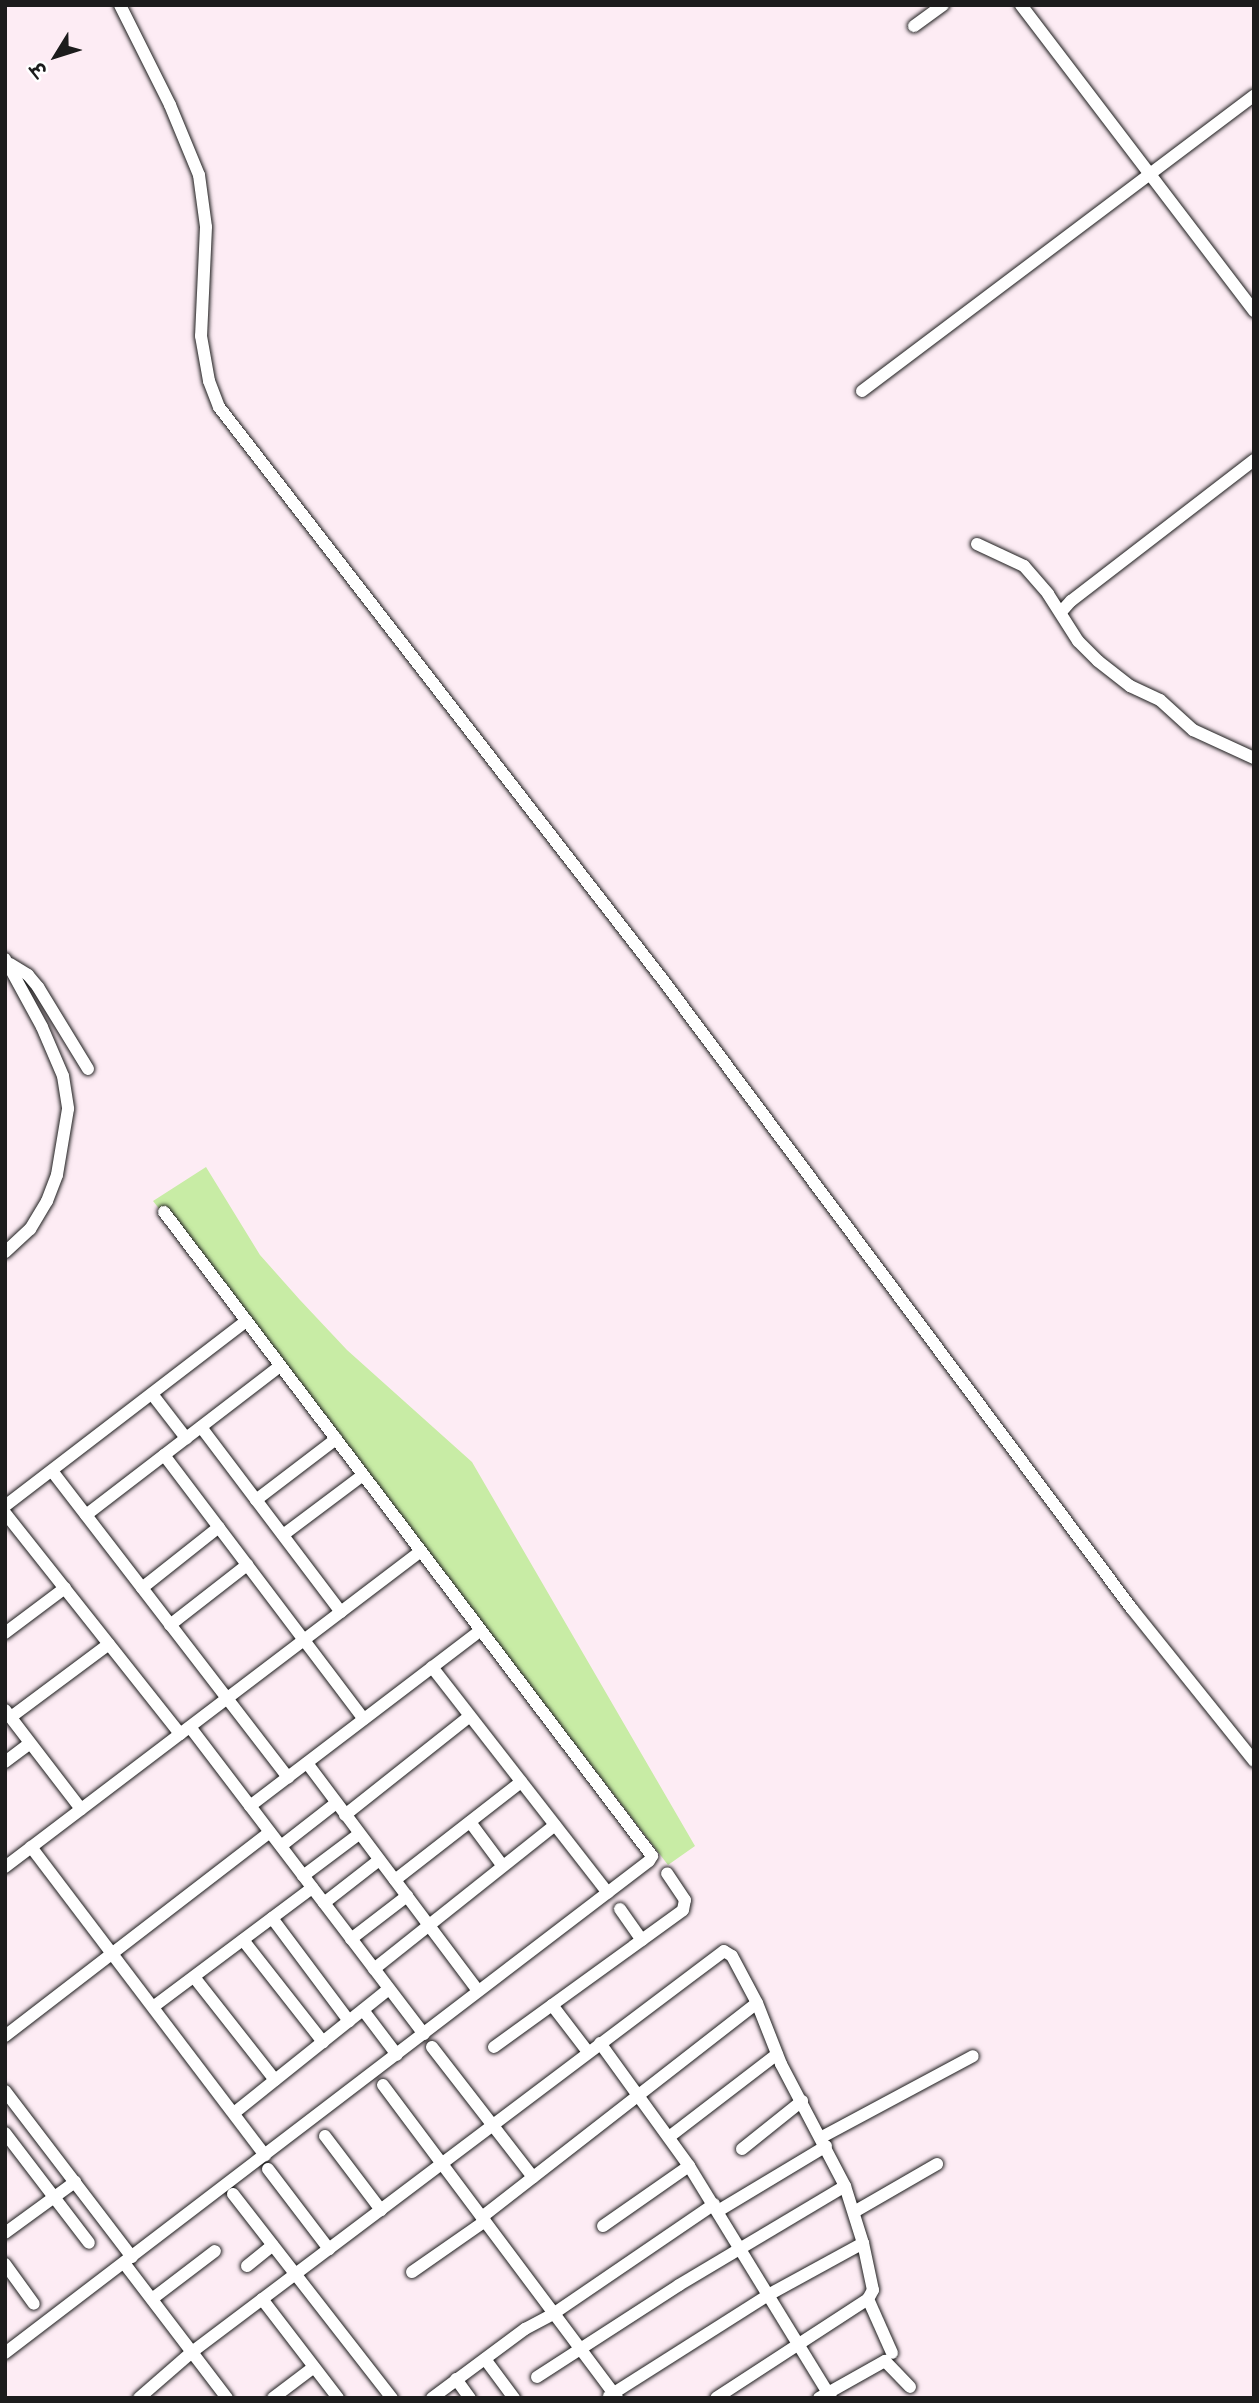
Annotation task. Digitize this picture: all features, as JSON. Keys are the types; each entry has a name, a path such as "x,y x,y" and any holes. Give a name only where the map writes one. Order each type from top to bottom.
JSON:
{"street":[{"path":"120,5 170,105 199,175 206,227 201,336 209,381 219,407 663,980 1132,1609 1254,1761"},
{"path":"914,26 943,5"},
{"path":"1021,5 1254,311"},
{"path":"862,391 1152,176 1254,96"},
{"path":"1061,612 1071,601 1254,460"},
{"path":"977,544 990,552 1019,562 1061,612 1083,648 1124,682 1160,700 1200,734 1254,758"},
{"path":"7,961 28,975 38,987 88,1069"},
{"path":"5,1252 30,1229 47,1201 57,1175 68,1109 63,1076 7,961"},
{"path":"5,2353 649,1861 650,1852 164,1212"},
{"path":"5,1506 246,1321"},
{"path":"86,1514 280,1366"},
{"path":"152,1394 186,1438"},
{"path":"201,1427 341,1612"},
{"path":"256,1500 336,1439"},
{"path":"164,1455 365,1719"},
{"path":"52,1471 288,1778"},
{"path":"282,1535 363,1475"},
{"path":"5,1513 109,1644 250,1806 424,2034"},
{"path":"142,1588 219,1527"},
{"path":"5,1867 421,1551"},
{"path":"170,1625 247,1565"},
{"path":"5,1633 65,1588"},
{"path":"250,1806 481,1630"},
{"path":"81,1809 8,1714 109,1644"},
{"path":"432,1667 608,1893"},
{"path":"345,1815 470,1716"},
{"path":"5,1762 30,1743"},
{"path":"307,1763 478,1992"},
{"path":"395,1880 521,1782"},
{"path":"281,1846 336,1802"},
{"path":"470,1822 502,1866"},
{"path":"374,1969 555,1825"},
{"path":"5,2036 270,1832"},
{"path":"303,1876 359,1833"},
{"path":"32,1847 265,2155"},
{"path":"324,1903 379,1860"},
{"path":"494,2047 685,1907 685,1900 667,1873"},
{"path":"153,2007 312,1888"},
{"path":"351,1939 407,1896"},
{"path":"620,1909 642,1940"},
{"path":"272,1918 349,2021"},
{"path":"243,1940 323,2042"},
{"path":"139,2398 192,2352 724,1951 732,1956 757,2003 777,2054 845,2186 863,2243 873,2290 869,2299 716,2398"},
{"path":"194,1976 275,2080"},
{"path":"234,2113 389,1989"},
{"path":"412,2272 757,2003"},
{"path":"552,2005 588,2052"},
{"path":"363,2010 397,2055"},
{"path":"600,2043 669,2137 716,2208 770,2294 825,2396 886,2361 910,2387"},
{"path":"432,2047 533,2177"},
{"path":"669,2137 777,2054"},
{"path":"438,2396 456,2379 524,2329 553,2314 716,2208 824,2142 974,2056"},
{"path":"383,2085 579,2347 612,2396 770,2294 863,2243"},
{"path":"5,2091 75,2182 152,2299 227,2398"},
{"path":"742,2149 802,2101"},
{"path":"5,2133 89,2243"},
{"path":"325,2136 380,2210"},
{"path":"854,2212 937,2164"},
{"path":"603,2226 689,2166"},
{"path":"268,2169 329,2249"},
{"path":"5,2233 75,2182"},
{"path":"537,2377 579,2347 845,2186"},
{"path":"233,2194 392,2398"},
{"path":"247,2266 273,2245"},
{"path":"152,2299 215,2251"},
{"path":"5,2264 34,2304"},
{"path":"262,2299 338,2398"},
{"path":"869,2299 892,2353"},
{"path":"485,2359 514,2398"},
{"path":"273,2398 290,2393 314,2367"},
{"path":"456,2379 470,2398"}],"green space":[{"path":"206,1167 260,1255 300,1300 347,1350 472,1462 695,1846 668,1865 153,1201"}]}
